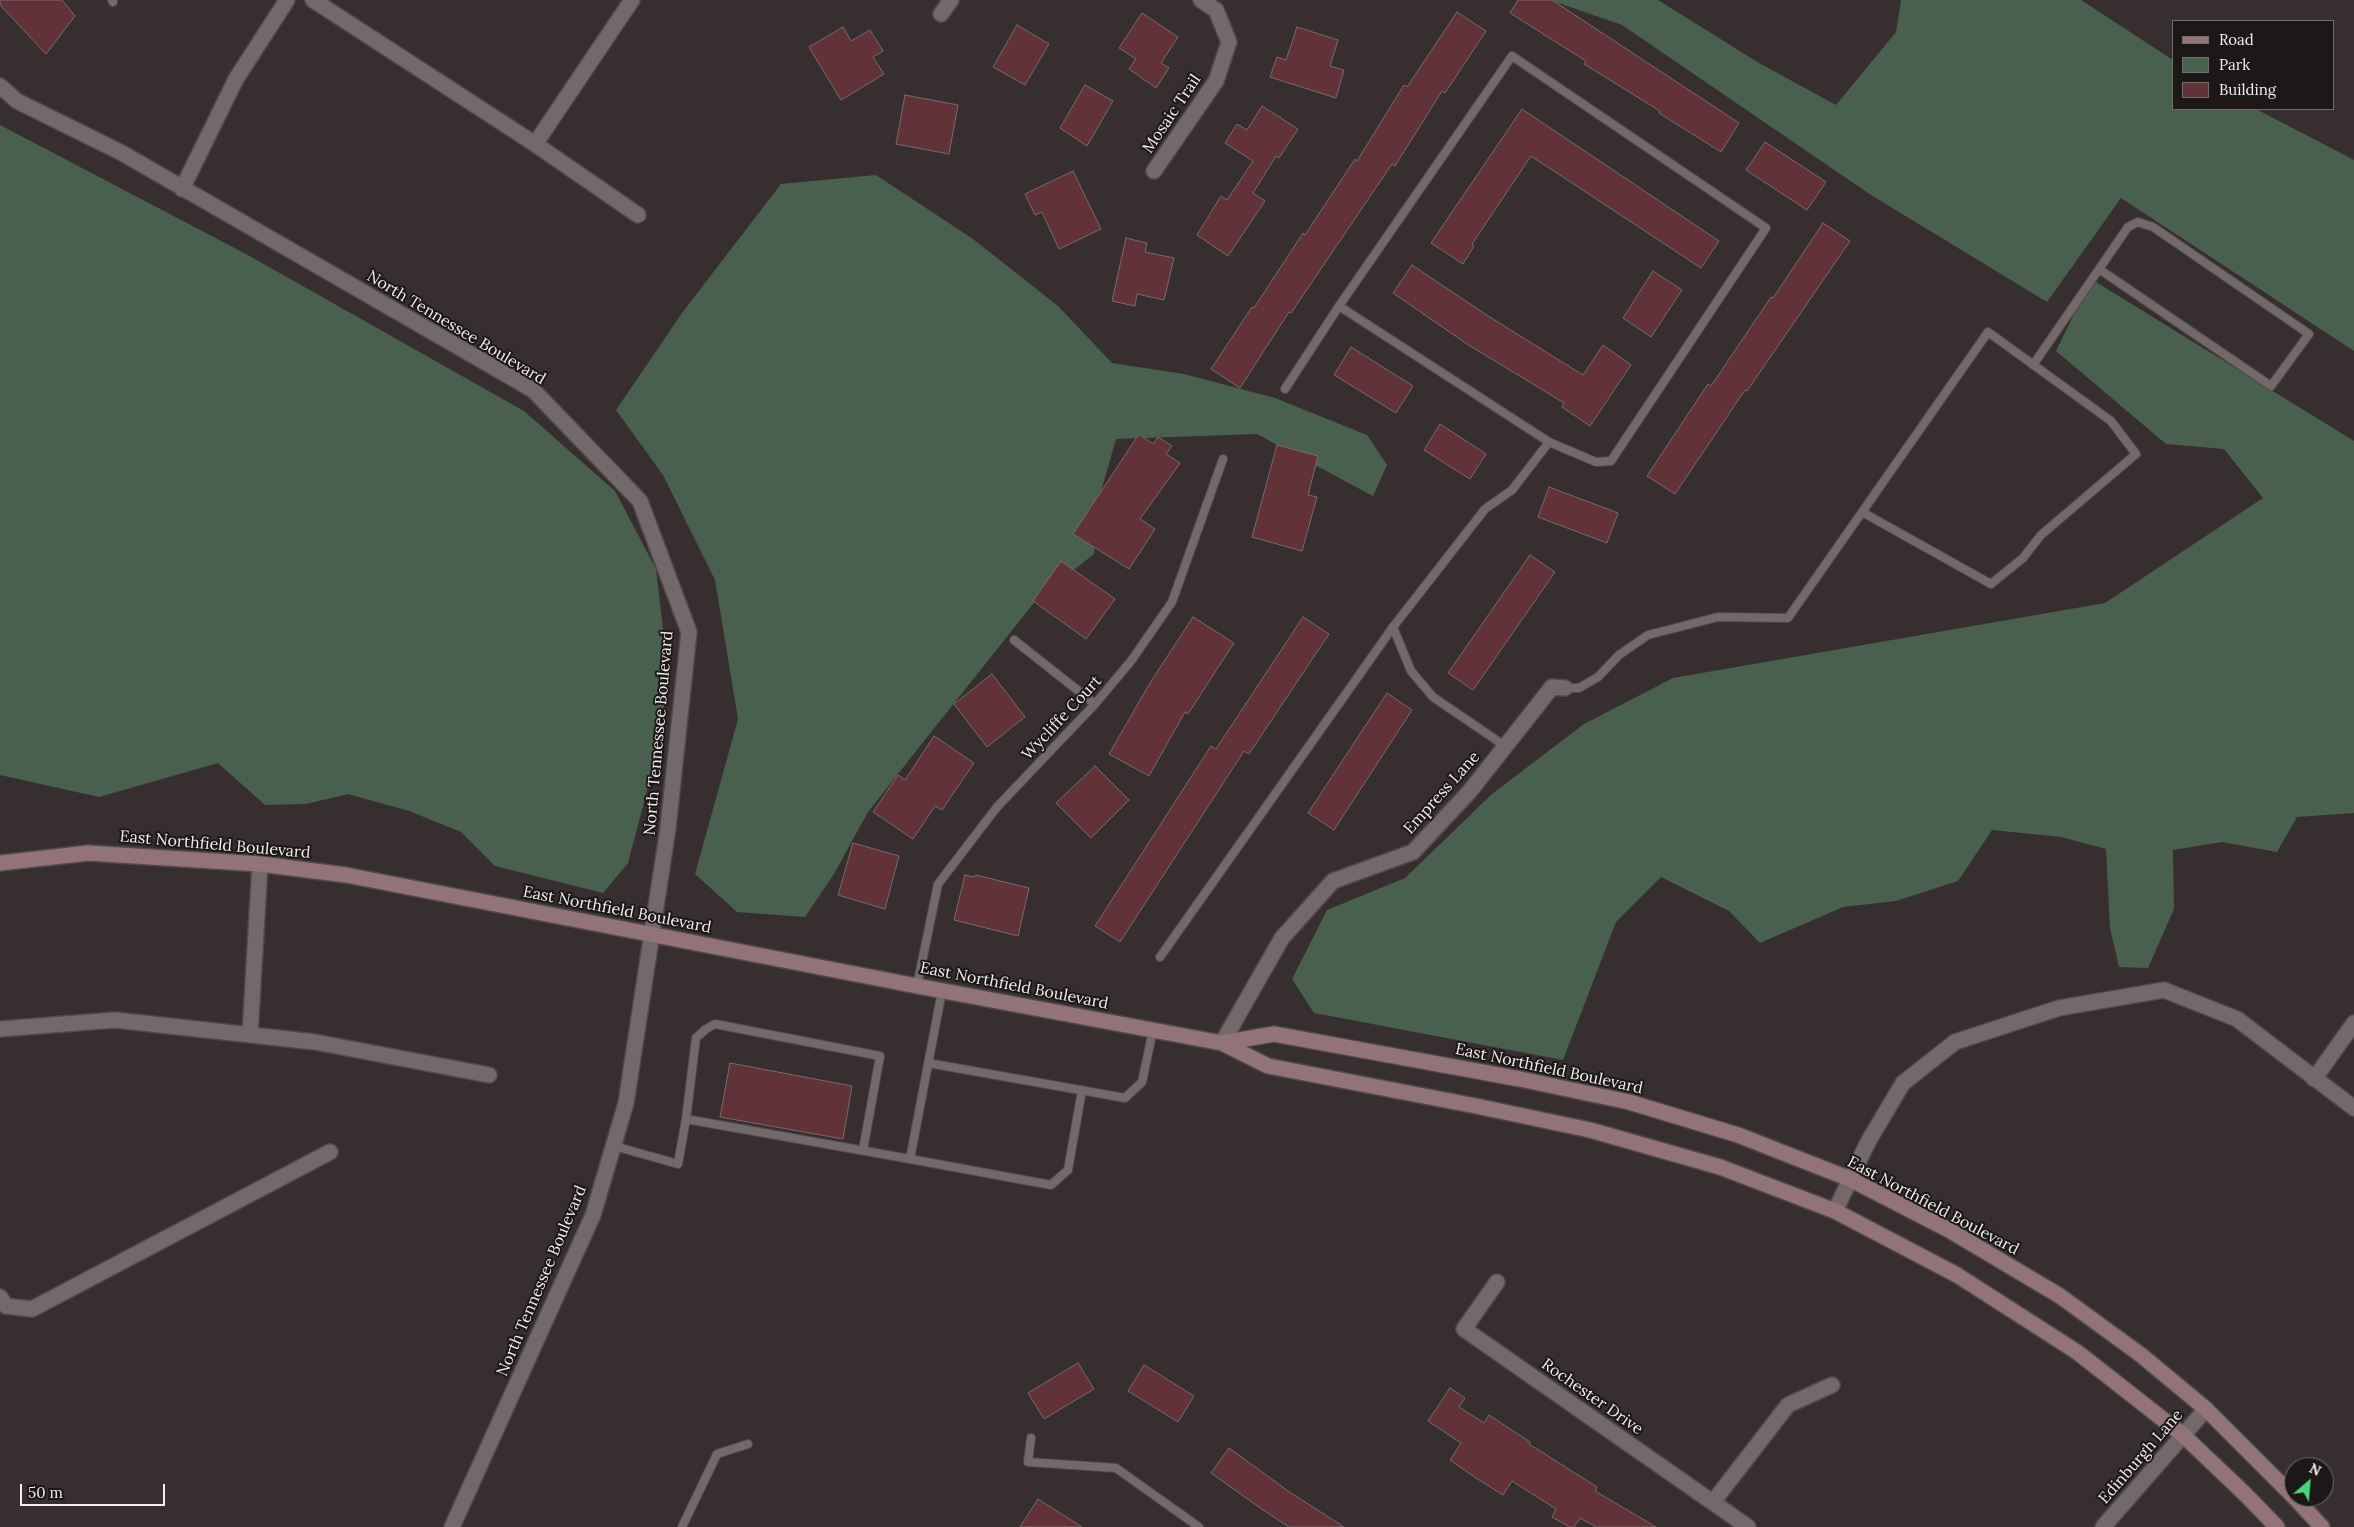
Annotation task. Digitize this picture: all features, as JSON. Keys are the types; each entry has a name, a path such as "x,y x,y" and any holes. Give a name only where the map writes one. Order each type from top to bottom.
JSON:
{"main road":[{"name":"East Northfield Boulevard","path":"0,863 88,852 260,864 346,875 942,991 1222,1043 1268,1066 1476,1106 1600,1133 1720,1167 1835,1211 1957,1275 2077,1352 2183,1435 2277,1527"},
{"name":"East Northfield Boulevard","path":"1222,1043 1274,1034 1520,1079 1630,1102 1738,1135 1850,1179 1948,1230 2060,1296 2141,1355 2206,1410 2284,1487"},
{"name":"East Northfield Boulevard","path":"2303,1507 2322,1527"}],"street":[{"path":"182,188 236,79 286,0"},
{"path":"313,0 534,144 638,215"},
{"path":"534,144 632,0"},
{"path":"941,14 951,0"},
{"name":"Mosaic Trail","path":"1154,171 1216,81 1229,42 1216,10 1200,0"},
{"name":"North Tennessee Boulevard","path":"0,86 16,101 122,153 533,390 640,501 689,632 668,828 626,1103 593,1215 452,1527"},
{"name":"Empress Lane","path":"1222,1043 1282,938 1333,881 1413,852 1470,791 1552,687 1565,688"},
{"path":"250,1034 260,864"},
{"path":"1835,1211 1868,1142 1903,1083 1955,1042 2059,1008 2164,990 2237,1019 2354,1108"},
{"path":"0,1029 115,1020 315,1042 489,1075"},
{"path":"2314,1079 2354,1023"},
{"path":"0,1297 6,1306 32,1309 330,1152"},
{"name":"Rochester Drive","path":"1497,1282 1464,1329 1748,1527"},
{"path":"1713,1502 1788,1405 1832,1385"},
{"name":"Edinburgh Lane","path":"2103,1527 2206,1410"}],"lane":[{"path":"1285,389 1339,306 1512,56 1766,228 1611,461 1596,462 1549,442 1339,306"},
{"path":"2033,365 2099,269 2128,227 2138,222 2153,227 2309,334 2271,386 2099,269"},
{"path":"1565,688 1579,688 1598,677 1618,655 1648,635 1718,617 1788,618 1862,512 1988,332 2111,421 2136,454 2041,535 2023,558 1991,584 1862,512"},
{"path":"1160,957 1393,627 1485,509 1512,490 1549,442"},
{"name":"Wycliffe Court","path":"917,986 938,884 997,808 1095,704 1131,661 1172,602 1223,459"},
{"path":"1393,627 1411,671 1434,697 1505,746"},
{"path":"1014,640 1095,704"},
{"path":"910,1159 942,991"},
{"path":"614,1146 678,1164 686,1119 696,1038 715,1024 880,1056 863,1150"},
{"path":"928,1063 1124,1098 1142,1082 1153,1030"},
{"path":"686,1119 1051,1185 1068,1170 1082,1090"},
{"path":"1031,1438 1028,1462 1116,1468 1199,1527"},
{"path":"682,1527 718,1454 748,1444"}],"green space":[{"path":"1550,0 1658,0 1759,63 1836,105 1896,32 1901,0 2081,0 2172,59 2172,110 2258,110 2354,160 2354,351 2121,198 2047,302 1871,195 1622,25"},
{"path":"0,125 246,254 524,411 615,491 656,569 669,680 650,779 628,863 603,893 495,866 461,832 409,811 348,794 306,804 265,805 218,763 99,797 0,775"},
{"path":"876,175 973,239 1058,306 1112,363 1184,374 1275,398 1367,435 1387,465 1373,496 1257,434 1116,439 1100,495 1094,554 1037,599 868,812 834,874 805,917 737,912 695,874 738,719 715,580 663,475 616,410 682,313 781,184"},
{"path":"2091,279 2354,441 2354,813 2297,817 2277,852 2222,842 2173,850 2174,909 2148,968 2119,967 2110,928 2106,849 2061,837 1992,830 1958,881 1896,901 1843,907 1760,943 1729,911 1661,877 1616,922 1563,1060 1314,1013 1292,979 1327,910 1405,878 1492,794 1584,724 1673,678 2105,603 2263,498 2224,449 2166,444 2056,351"}],"building":[{"path":"0,0 62,0 75,16 46,54 0,5"},
{"path":"1518,0 1552,0 1739,123 1721,152 1659,113 1660,111 1584,64 1586,61 1510,13"},
{"path":"1457,12 1486,31 1445,93 1442,91 1395,166 1392,164 1291,313 1289,312 1240,388 1211,369 1303,233 1305,235 1355,159 1357,161 1404,85 1407,87"},
{"path":"1142,13 1178,37 1161,63 1169,68 1156,88 1129,69 1136,59 1119,48"},
{"path":"1017,25 1049,44 1025,85 993,67"},
{"path":"843,27 851,41 870,30 883,51 873,57 884,74 841,100 809,47"},
{"path":"1297,27 1338,40 1330,66 1344,70 1336,98 1270,77 1277,57 1286,60"},
{"path":"1085,85 1113,101 1087,146 1060,128"},
{"path":"905,95 958,105 949,154 896,144"},
{"path":"1262,106 1298,129 1279,158 1276,156 1253,193 1265,201 1228,256 1197,235 1221,196 1227,200 1253,161 1225,143 1237,124 1247,130"},
{"path":"1522,109 1719,241 1701,268 1531,156 1472,244 1474,246 1463,264 1431,243"},
{"path":"1765,142 1826,182 1807,210 1746,170"},
{"path":"1073,171 1101,229 1059,249 1042,212 1035,215 1025,194"},
{"path":"1823,223 1850,241 1747,391 1745,390 1675,494 1647,476 1708,384 1711,386"},
{"path":"1126,238 1147,243 1145,252 1174,258 1164,300 1137,294 1135,306 1112,301"},
{"path":"1412,265 1485,314 1583,375 1603,345 1631,365 1590,426 1562,407 1564,403 1467,344 1393,293"},
{"path":"1653,271 1682,290 1651,337 1623,318"},
{"path":"1351,347 1413,386 1396,413 1334,375"},
{"path":"1440,424 1486,454 1470,479 1424,450"},
{"path":"1139,434 1153,444 1158,437 1172,446 1166,454 1180,463 1140,519 1155,529 1129,569 1073,534"},
{"path":"1277,445 1318,456 1308,495 1317,497 1302,551 1252,537"},
{"path":"1549,487 1618,513 1607,543 1538,517"},
{"path":"1530,555 1555,572 1473,690 1448,673"},
{"path":"1061,561 1115,599 1086,639 1033,601"},
{"path":"1193,617 1234,643 1188,714 1185,712 1149,776 1109,754 1150,683"},
{"path":"1303,617 1329,634 1249,754 1244,751 1120,942 1095,926 1211,746 1216,749"},
{"path":"992,674 1025,717 987,747 954,704"},
{"path":"1387,693 1412,710 1334,830 1308,813"},
{"path":"934,736 974,763 942,810 935,806 913,839 873,812 898,775 905,780"},
{"path":"1095,766 1129,800 1091,838 1056,803"},
{"path":"853,843 899,856 885,909 838,895"},
{"path":"965,875 974,877 976,875 1029,888 1018,936 954,920"},
{"path":"730,1063 852,1086 843,1139 720,1117"},
{"path":"1078,1363 1094,1389 1044,1419 1028,1393"},
{"path":"1144,1365 1194,1396 1178,1422 1128,1391"},
{"path":"1450,1388 1465,1398 1459,1407 1484,1423 1489,1415 1530,1442 1529,1444 1597,1487 1595,1491 1656,1527 1596,1527 1580,1518 1574,1527 1570,1527 1552,1517 1556,1509 1512,1481 1503,1495 1476,1478 1450,1460 1461,1443 1428,1421"},
{"path":"1229,1448 1288,1491 1344,1527 1289,1527 1263,1510 1211,1473"},
{"path":"1038,1499 1082,1527 1020,1527"}]}
